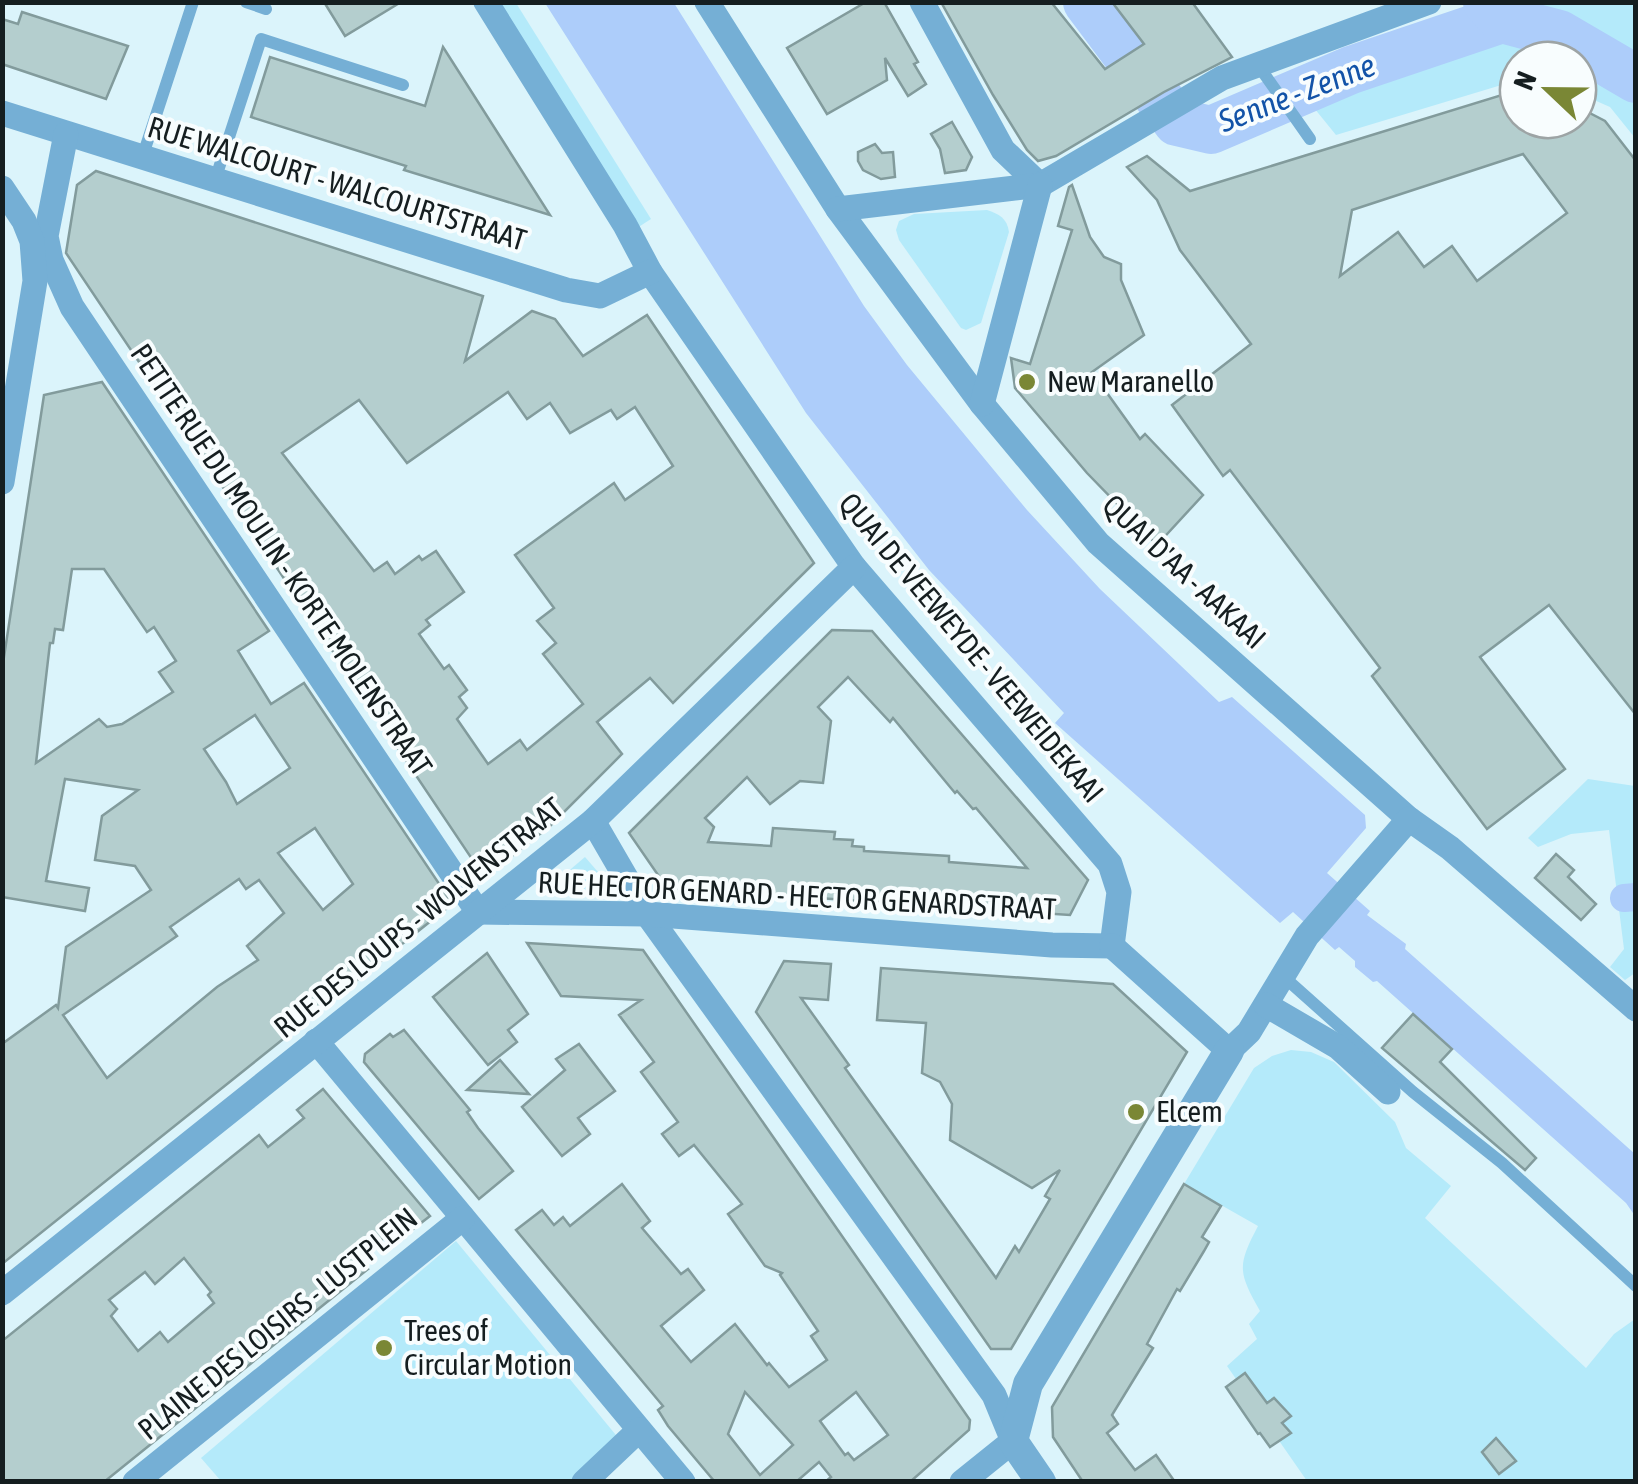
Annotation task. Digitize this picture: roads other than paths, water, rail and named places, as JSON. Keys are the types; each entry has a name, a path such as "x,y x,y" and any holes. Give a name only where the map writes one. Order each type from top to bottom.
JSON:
{"street":[{"name":"QUAI DE VEEWEYDE - VEEWEIDEKAAI","path":"486,2 625,225 650,272 854,567 1110,864 1118,892 1112,946"},
{"name":"QUAI D'AA - AAKAAI","path":"707,2 838,209 982,404 1098,543 1409,819 1450,848 1636,1010"},
{"path":"922,2 1003,150 1040,185"},
{"path":"838,209 1040,185 1222,78 1265,75 1430,2"},
{"name":"RUE WALCOURT - WALCOURTSTRAAT","path":"2,113 566,290 600,296 650,272"},
{"path":"2,482 36,281 39,239 66,134"},
{"path":"982,404 1040,185"},
{"name":"PETITE RUE DU MOULIN - KORTE MOLENSTRAAT","path":"2,188 39,239 72,307 478,912"},
{"path":"31,311 72,307"},
{"name":"RUE DES LOUPS - WOLVENSTRAAT","path":"2,1293 593,821 854,567"},
{"path":"962,1482 1013,1441 1028,1384 1229,1051 1248,1032 1307,936 1409,819"},
{"path":"593,821 647,914 994,1395 1013,1441 1041,1482"},
{"name":"RUE HECTOR GENARD - HECTOR GENARDSTRAAT","path":"478,912 647,914 1052,945 1112,946"},
{"path":"1112,946 1229,1051"},
{"path":"1266,1005 1338,1047 1388,1092"},
{"path":"316,1041 683,1482"},
{"name":"PLAINE DES LOISIRS - LUSTPLEIN","path":"134,1482 463,1218"},
{"path":"584,1482 639,1430"}],"lane":[{"path":"142,158 193,2"},
{"path":"246,2 266,9"},
{"path":"215,180 261,40 403,85"},
{"path":"1265,75 1310,139"},
{"path":"1284,977 1413,1092 1502,1163 1636,1286"}],"waterway":[{"name":"Senne - Zenne","path":"1087,2 1177,122 1211,130 1351,70 1502,19"},
{"name":"Senne - Zenne","path":"1487,2 1502,19 1559,34 1636,79"},
{"path":"1624,898 1636,897"}],"place":[{"name":"New Maranello","path":"1027,382"},
{"name":"Elcem","path":"1136,1112"},
{"name":"Trees of Circular Motion","path":"384,1348"}]}
